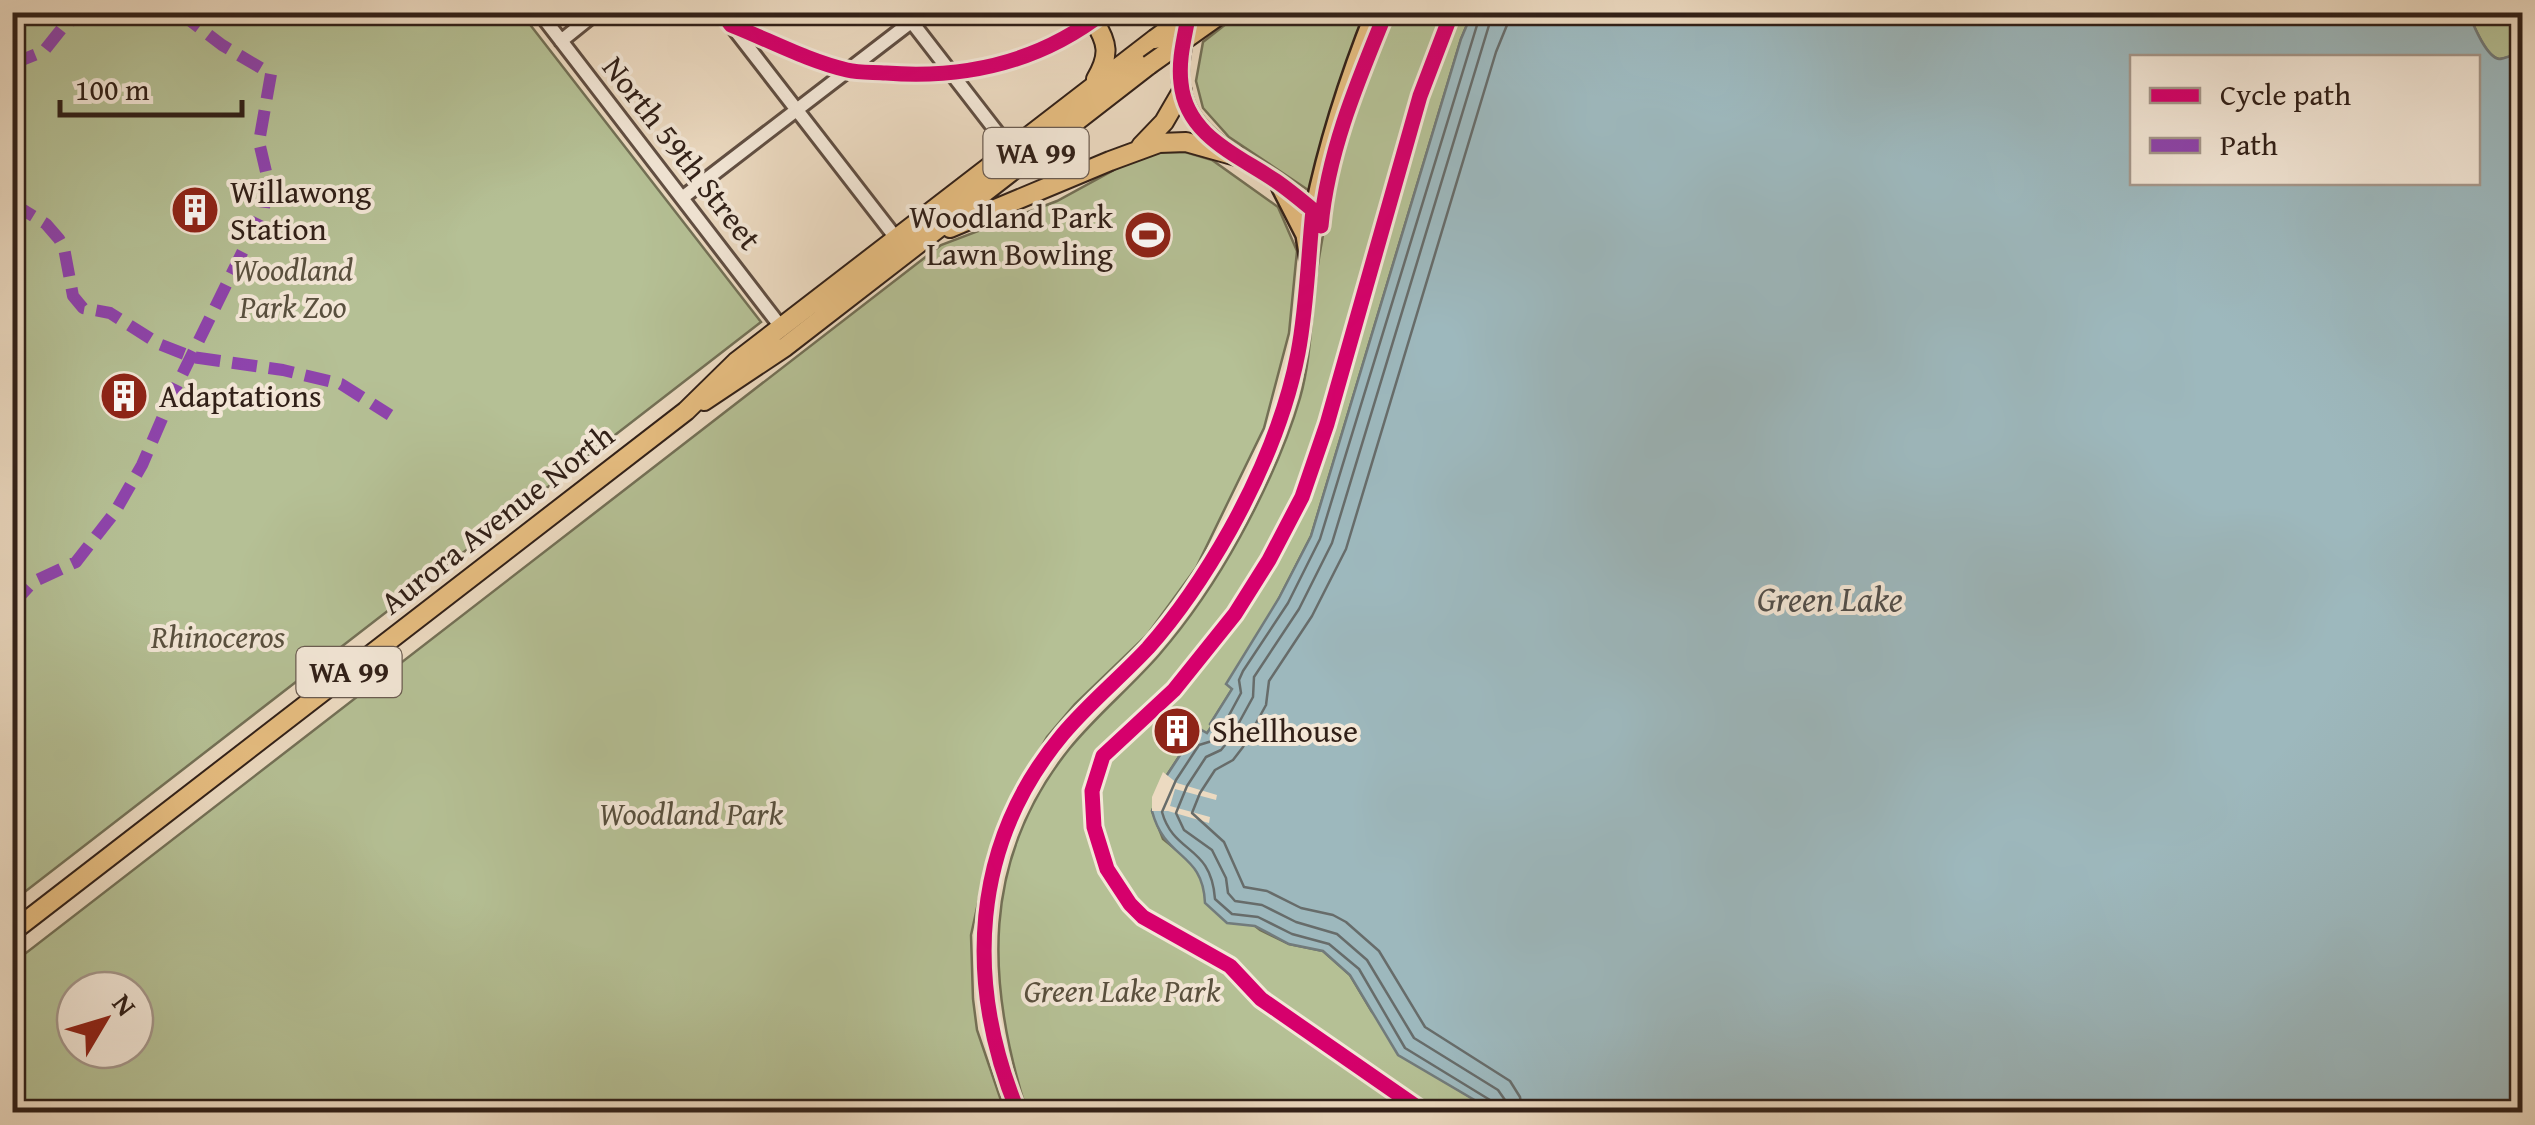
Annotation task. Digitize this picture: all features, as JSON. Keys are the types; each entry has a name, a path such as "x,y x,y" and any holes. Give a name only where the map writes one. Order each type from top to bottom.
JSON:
{"highway":[{"name":"Aurora Avenue North","path":"12,932 686,410 736,362 1190,12"},
{"name":"Aurora Avenue North","path":"686,410 743,378 1148,65 1220,14"},
{"path":"1091,87 1106,60 1108,45 1095,15"},
{"path":"1137,150 1164,122 1182,91"},
{"path":"923,240 1137,150 1177,142 1236,156"}],"main road":[{"path":"1190,12 1181,60 1182,91 1201,129 1314,210 1326,149 1374,12"},
{"path":"1275,180 1297,220 1308,260"}],"street":[{"name":"North 59th Street","path":"539,12 781,327"},
{"path":"561,41 598,12"},
{"path":"721,12 896,238"},
{"path":"682,198 848,71 908,17 924,12"},
{"path":"731,26 848,71 952,74 1016,60 1066,39 1095,15"},
{"path":"908,17 1010,150"},
{"path":"1018,1112 993,1042 984,984 984,924 999,849 1024,792 1047,755 1077,718 1167,626 1199,582 1250,492 1287,398 1304,311 1314,210"}],"green space":[{"name":"Woodland Park Zoo","path":"13,13 521,13 761,322 13,901"},
{"name":"Green Lake Park","path":"1240,13 1472,13 1311,536 1207,734 1197,729 1167,775 1152,811 1163,839 1194,864 1204,885 1260,930 1289,944 1323,951 1350,975 1372,1012 1452,1086 1495,1112 1027,1112 1013,1064 999,970 999,924 1006,878 1020,834 1041,791 1070,748 1159,655 1212,583 1274,469 1304,383 1329,204 1229,137 1203,108 1196,81 1203,42"},
{"path":"2468,13 2522,13 2522,53 2494,57"},
{"name":"Woodland Park","path":"1160,152 1185,152 1212,160 1278,207 1297,251 1289,333 1264,428 1196,568 1147,635 1075,704 1047,737 1010,801 989,853 971,935 973,999 977,1030 1005,1112 13,1112 13,963 941,245 1057,201 1125,164"}],"water":[{"name":"Green Lake","path":"2468,12 2480,39 2494,57 2522,53 2522,1112 1495,1112 1398,1055 1350,975 1323,951 1289,944 1255,926 1227,923 1205,903 1198,874 1165,839 1152,811 1167,775 1198,728 1207,733 1212,726 1232,689 1226,684 1279,598 1311,536 1472,13"}],"pier":[{"path":"1163,772 1177,783 1217,795 1216,800 1175,789 1170,806 1210,817 1209,823 1168,811 1152,811 1152,797"}],"marked path":[{"path":"12,64 44,51 63,27 83,12"},
{"path":"12,605 33,582 76,562 115,512 142,465 264,208 268,180 259,142 271,74 222,45 179,12"},
{"path":"12,203 46,224 59,239 73,296 83,308 110,313 159,344 192,357 283,370 341,384 390,415"}],"cycle path":[{"path":"721,12 731,25 832,66 856,72 916,74 1001,64 1054,43 1104,12"},
{"path":"1018,1112 1001,1063 984,965 986,916 994,868 1009,822 1032,777 1063,734 1160,634 1221,545 1271,444 1287,399 1301,335 1313,210 1216,142 1193,117 1185,101 1180,74 1189,12"},
{"path":"1321,226 1337,144 1386,12"},
{"path":"1424,1112 1261,999 1230,966 1143,917 1107,869 1094,827 1092,791 1103,756 1174,690 1235,614 1302,497 1327,424 1420,96 1452,12"}],"place":[{"name":"Willawong Station","path":"195,210"},
{"name":"Woodland Park Lawn Bowling","path":"1148,235"},
{"name":"Adaptations","path":"124,396"},
{"name":"Shellhouse","path":"1177,731"}],"park label":[{"name":"Rhinoceros","path":"218,637"}]}
